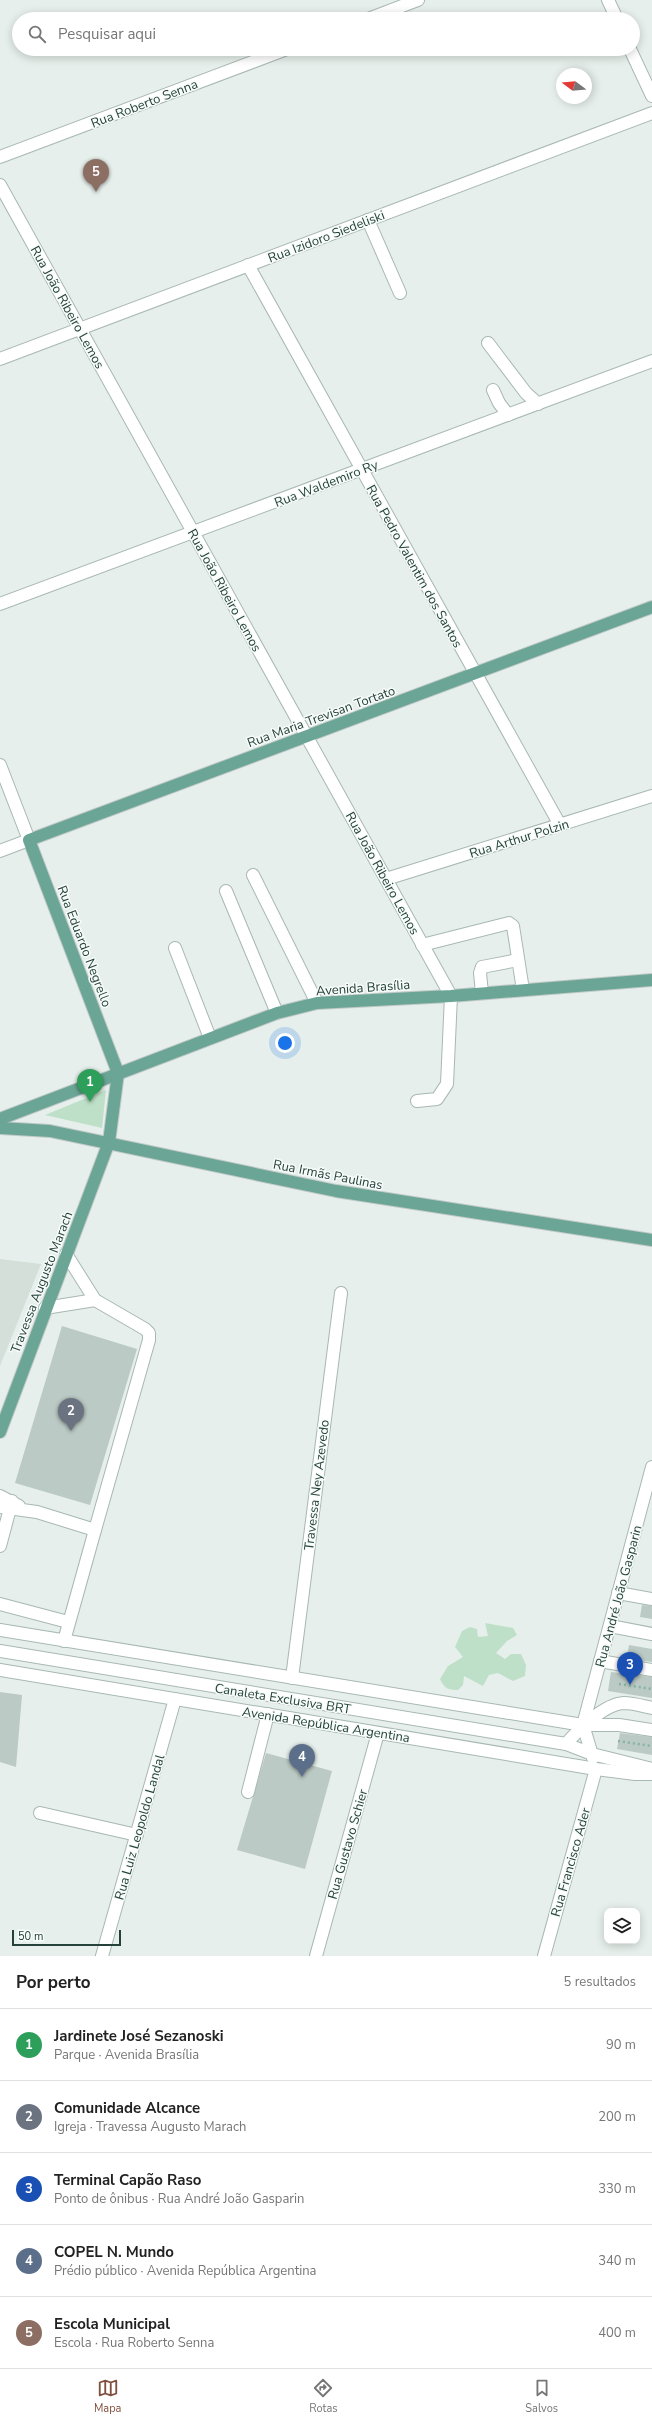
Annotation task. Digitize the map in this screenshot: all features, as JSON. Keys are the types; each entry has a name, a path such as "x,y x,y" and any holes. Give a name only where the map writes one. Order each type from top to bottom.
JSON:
{"main road":[{"name":"Rua Maria Trevisan Tortato","path":"29,840 652,607"},
{"name":"Rua Eduardo Negrello","path":"29,840 118,1073 109,1142"},
{"name":"Avenida Brasília","path":"0,1119 277,1013 317,1003 482,994 652,980"},
{"name":"Rua Irmãs Paulinas","path":"0,1128 30,1128 109,1142 336,1191 652,1240"},
{"name":"Travessa Augusto Marach","path":"0,1430 109,1142"}],"street":[{"path":"386,12 418,0"},
{"path":"608,0 614,12"},
{"name":"Rua Roberto Senna","path":"0,157 268,56"},
{"path":"633,56 652,96"},
{"name":"Rua Izidoro Siedeliski","path":"0,359 652,112"},
{"name":"Rua João Ribeiro Lemos","path":"0,184 450,996"},
{"path":"368,220 400,293"},
{"name":"Rua Pedro Valentim dos Santos","path":"248,265 560,825"},
{"path":"488,343 526,393 538,404"},
{"name":"Rua Waldemiro Ry","path":"0,604 652,361"},
{"path":"493,390 508,415"},
{"name":"Rua Eduardo Negrello","path":"0,765 29,840"},
{"name":"Rua Arthur Polzin","path":"386,879 652,796"},
{"name":"Rua Maria Trevisan Tortato","path":"0,851 29,840"},
{"path":"253,875 317,1003"},
{"path":"226,892 277,1013"},
{"path":"422,944 509,923 513,926 523,990"},
{"path":"175,948 210,1038"},
{"path":"482,994 480,973 482,967 518,960"},
{"path":"417,1101 437,1099 447,1084 450,996"},
{"path":"64,1641 68,1622 149,1340 149,1333 144,1329 95,1300 66,1254"},
{"name":"Travessa Ney Azevedo","path":"292,1678 341,1293"},
{"path":"46,1308 95,1300"},
{"name":"Rua André João Gasparin","path":"583,1725 652,1467"},
{"path":"0,1496 8,1506 24,1509 95,1530"},
{"path":"0,1546 8,1506"},
{"path":"618,1593 652,1599"},
{"path":"0,1604 68,1622"},
{"path":"610,1626 652,1634"},
{"path":"0,1630 583,1725 619,1724 652,1730"},
{"name":"Canaleta Exclusiva BRT","path":"0,1652 566,1744 592,1754 652,1769"},
{"path":"600,1661 652,1670"},
{"name":"Avenida República Argentina","path":"0,1670 596,1769 635,1774 652,1774"},
{"name":"Rua Luiz Leopoldo Landal","path":"102,1956 175,1699"},
{"path":"566,1744 583,1725 613,1706 623,1703 652,1708"},
{"path":"248,1792 268,1714"},
{"path":"583,1725 596,1769"},
{"name":"Rua Gustavo Schier","path":"316,1956 378,1732"},
{"name":"Rua Francisco Ader","path":"544,1956 596,1769"},
{"path":"40,1813 137,1835"}],"path":[{"path":"618,1684 652,1689"},
{"path":"618,1741 652,1746"}],"shaded area":[{"path":"0,1259 41,1264 0,1366"}],"green space":[{"path":"106,1090 102,1128 45,1115"},
{"path":"485,1623 513,1628 517,1635 507,1641 496,1653 505,1659 511,1654 521,1654 526,1665 525,1676 513,1681 498,1673 489,1675 483,1686 464,1676 463,1685 458,1690 447,1688 443,1685 440,1679 448,1666 463,1657 455,1647 462,1631 470,1627 477,1629 478,1637 488,1636"}],"building":[{"path":"62,1326 137,1349 90,1505 15,1483"},
{"path":"642,1605 652,1606 652,1619 640,1617"},
{"path":"629,1645 652,1649 652,1662 627,1658"},
{"path":"611,1672 652,1677 652,1698 608,1691"},
{"path":"0,1692 22,1695 16,1767 0,1762"},
{"path":"620,1733 652,1737 652,1755 617,1749"},
{"path":"266,1753 332,1771 305,1869 237,1850"}],"place":[{"name":"Escola Municipal","path":"96,192"},
{"name":"Jardinete José Sezanoski","path":"90,1102"},
{"name":"Comunidade Alcance","path":"71,1431"},
{"name":"Terminal Capão Raso","path":"630,1685"},
{"name":"COPEL N. Mundo","path":"302,1777"}]}
